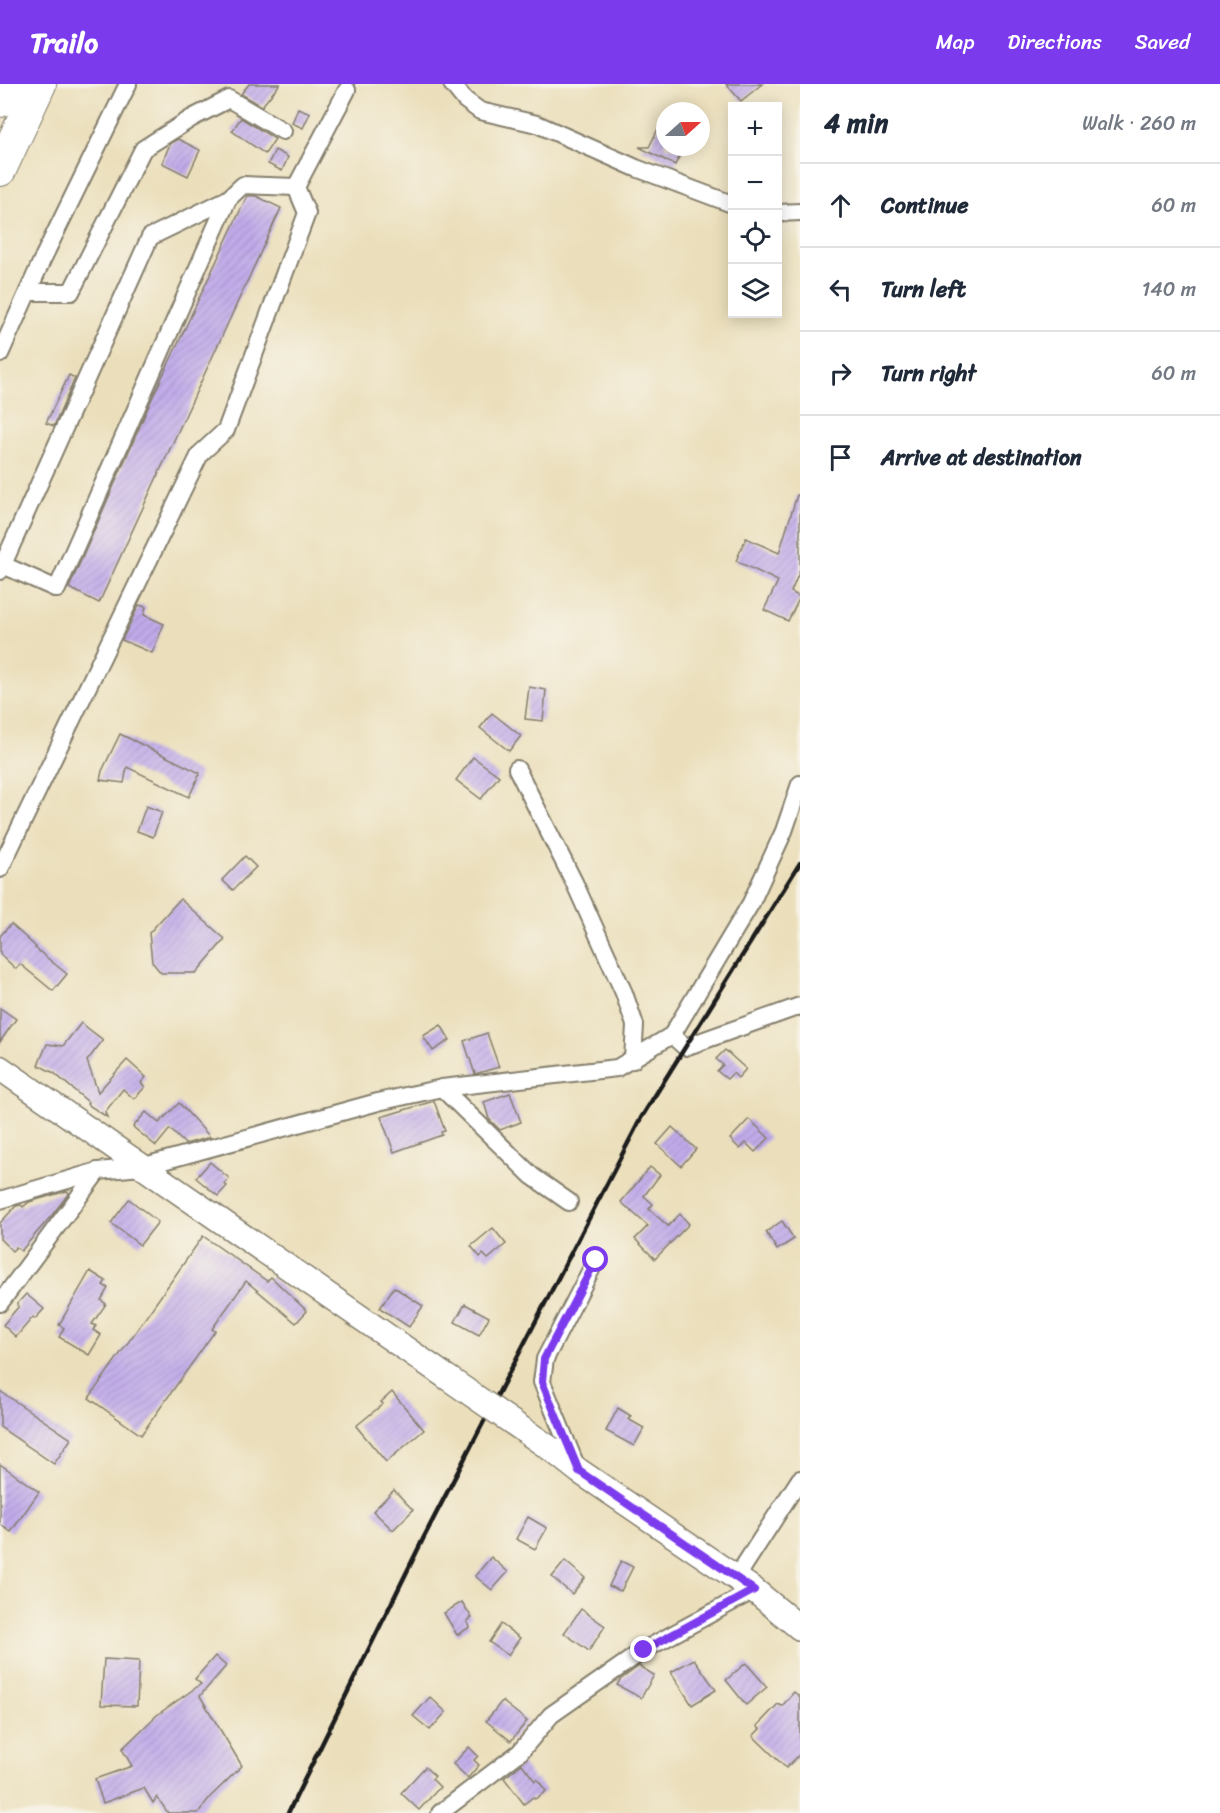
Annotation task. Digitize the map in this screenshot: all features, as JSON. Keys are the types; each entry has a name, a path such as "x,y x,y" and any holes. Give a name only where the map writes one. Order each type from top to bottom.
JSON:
{"highway":[{"path":"0,101 8,84"},
{"path":"2,168 40,84"}],"main road":[{"path":"0,1068 745,1584 800,1628"}],"street":[{"path":"0,354 128,84"},
{"path":"452,84 465,100 480,111 537,124 636,168 728,202"},
{"path":"296,187 347,90"},
{"path":"28,291 71,292 143,149 192,118 229,99 283,131"},
{"path":"228,199 57,589 2,568 150,237 228,199 243,185 296,187"},
{"path":"0,869 200,454 226,430 307,213 296,187"},
{"path":"782,213 800,212"},
{"path":"517,769 574,882 624,993 634,1025 633,1060"},
{"path":"0,1200 98,1171 141,1167 378,1102 442,1088 617,1068 633,1060 672,1035 701,989 751,903 784,831 800,784"},
{"path":"672,1035 685,1047 800,1006"},
{"path":"442,1088 532,1176 569,1202"},
{"path":"0,1303 98,1171"},
{"path":"579,1471 542,1382 544,1359 596,1260"},
{"path":"440,1813 520,1752 551,1715 644,1650 745,1584 800,1479"}],"building":[{"path":"249,84 280,84 262,106 241,94"},
{"path":"726,84 762,84 741,101"},
{"path":"298,108 310,113 303,128 292,123"},
{"path":"241,118 275,139 265,154 232,131"},
{"path":"656,133 656,156 639,147 649,147"},
{"path":"178,139 200,150 188,176 162,163 170,144"},
{"path":"275,150 288,157 282,171 268,164"},
{"path":"657,156 680,156 675,165"},
{"path":"247,196 256,196 281,208 99,603 69,588 150,403"},
{"path":"69,375 75,378 54,426 46,423"},
{"path":"797,495 800,496 800,570 791,592 800,597 788,621 764,610 778,581 736,561 746,538 779,553"},
{"path":"139,605 146,607 144,615 164,624 152,653 122,640"},
{"path":"529,687 546,690 543,721 525,719"},
{"path":"492,713 521,736 509,751 480,728"},
{"path":"120,734 200,773 189,797 127,767 124,783 100,780"},
{"path":"473,757 499,776 481,799 456,780"},
{"path":"146,806 162,812 153,837 137,831"},
{"path":"245,856 256,867 233,890 222,880"},
{"path":"180,899 225,939 196,973 161,973 152,962 149,933"},
{"path":"11,924 35,948 67,974 53,991 20,964 16,969 0,954 0,936"},
{"path":"0,1008 16,1019 0,1042"},
{"path":"81,1023 103,1040 87,1061 98,1092 127,1060 146,1077 141,1083 145,1087 134,1099 123,1089 105,1112 107,1117 87,1104 88,1102 54,1073 38,1065 47,1044 63,1046"},
{"path":"441,1025 450,1040 433,1051 423,1036"},
{"path":"487,1033 499,1067 475,1074 464,1041"},
{"path":"725,1050 746,1069 738,1078 733,1073 727,1079 717,1071 723,1065 716,1059"},
{"path":"510,1093 521,1122 500,1130 489,1119 484,1102"},
{"path":"434,1101 445,1131 441,1132 442,1135 394,1152 381,1117"},
{"path":"179,1103 210,1137 185,1144 170,1129 156,1146 133,1127 146,1112 159,1123"},
{"path":"749,1119 769,1138 755,1152 746,1143 740,1149 730,1139"},
{"path":"672,1127 696,1149 681,1166 657,1144"},
{"path":"210,1162 229,1178 224,1184 227,1186 218,1196 196,1178"},
{"path":"650,1167 660,1175 644,1196 653,1204 649,1209 668,1226 680,1214 689,1224 655,1259 635,1239 648,1226 621,1202"},
{"path":"67,1191 69,1193 21,1251 16,1247 12,1251 0,1239 0,1223 16,1206 23,1207 29,1202"},
{"path":"129,1199 158,1222 140,1245 111,1223"},
{"path":"782,1221 794,1239 777,1250 766,1232"},
{"path":"493,1228 506,1244 488,1259 483,1254 480,1257 471,1246"},
{"path":"203,1236 267,1281 271,1277 307,1311 296,1323 246,1281 212,1329 215,1331 141,1435 89,1398"},
{"path":"90,1271 106,1281 103,1285 108,1288 101,1300 106,1304 92,1324 96,1326 93,1330 101,1335 89,1355 59,1337 64,1328 59,1325"},
{"path":"394,1287 423,1306 409,1327 380,1308"},
{"path":"26,1294 44,1309 35,1319 33,1317 16,1337 3,1325"},
{"path":"465,1304 489,1317 479,1335 455,1322"},
{"path":"0,1391 71,1439 54,1464 0,1427"},
{"path":"392,1392 424,1430 386,1462 356,1426 383,1404 381,1402"},
{"path":"618,1408 631,1416 628,1419 644,1428 634,1446 606,1431"},
{"path":"0,1464 39,1492 11,1532 0,1524"},
{"path":"394,1490 413,1510 393,1530 373,1511"},
{"path":"528,1517 547,1528 535,1549 516,1539"},
{"path":"491,1557 508,1572 492,1590 475,1576"},
{"path":"565,1561 585,1578 572,1594 552,1577"},
{"path":"621,1561 633,1567 621,1591 609,1586"},
{"path":"462,1602 472,1618 467,1621 470,1627 457,1635 444,1613"},
{"path":"581,1609 605,1626 589,1651 564,1633"},
{"path":"501,1624 520,1638 508,1655 489,1642"},
{"path":"215,1656 226,1666 200,1696 242,1766 210,1797 198,1813 168,1813 157,1797 153,1803 144,1788 103,1803 95,1779 132,1766 122,1749 157,1715 201,1684 195,1679"},
{"path":"104,1659 139,1661 137,1706 101,1705"},
{"path":"694,1659 716,1690 692,1705 671,1672"},
{"path":"746,1663 767,1687 746,1705 726,1680"},
{"path":"639,1666 654,1675 641,1698 617,1685 620,1680"},
{"path":"794,1692 800,1697 800,1754 786,1768 753,1736 760,1729 757,1726 778,1704 782,1706"},
{"path":"430,1697 446,1712 430,1730 413,1716"},
{"path":"502,1701 527,1721 511,1741 486,1721"},
{"path":"469,1747 478,1756 474,1760 479,1765 468,1778 453,1764"},
{"path":"522,1764 546,1791 524,1804 504,1778"},
{"path":"425,1767 435,1776 432,1779 440,1787 419,1810 401,1793"}],"railway":[{"path":"288,1813 424,1537 641,1118 800,863"}],"route":[{"path":"596,1260 544,1359 542,1382 579,1471 754,1590 644,1650"}]}
